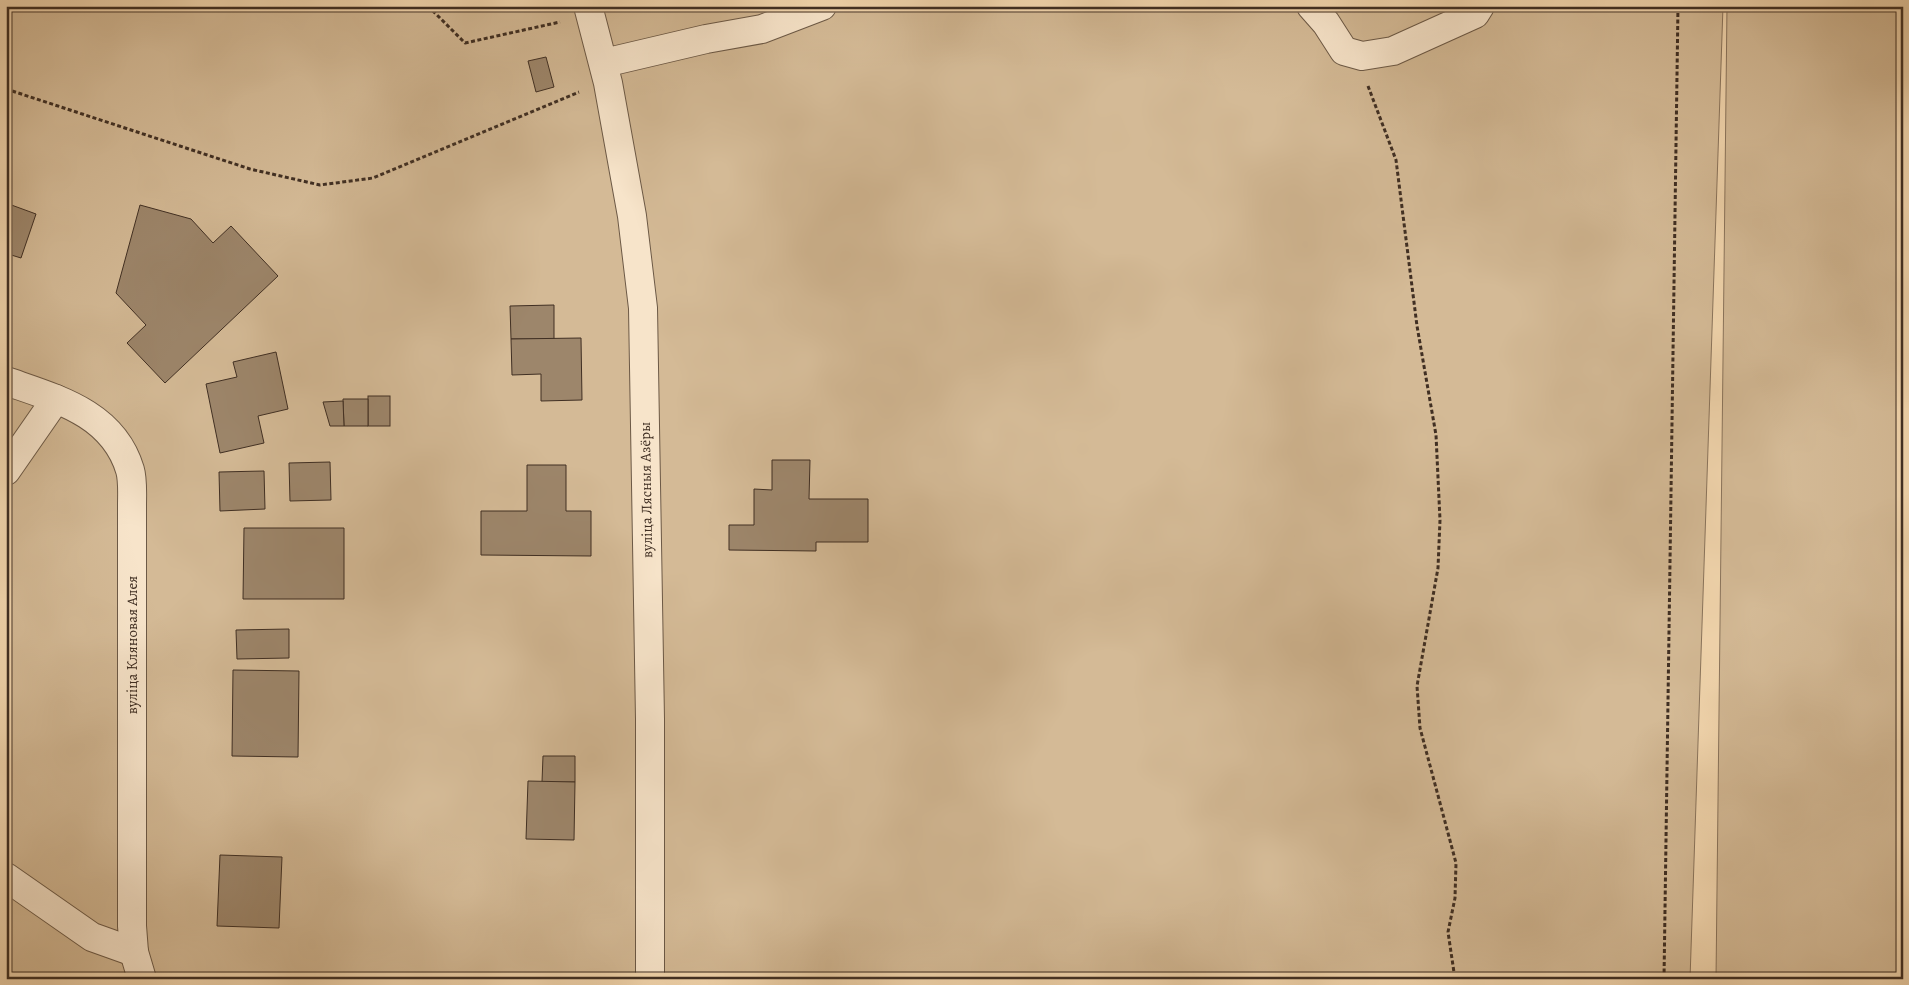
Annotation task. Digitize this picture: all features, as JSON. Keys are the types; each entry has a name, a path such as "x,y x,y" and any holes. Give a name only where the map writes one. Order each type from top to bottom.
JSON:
{"street":[{"path":"606,73 706,39 762,29 822,6"},
{"path":"1311,6 1326,22 1344,51 1362,56 1393,51 1475,14 1480,6"},
{"name":"вуліца Лясныя Азёры","path":"590,11 606,73 632,216 643,308 650,719 650,979"},
{"name":"вуліца Кляновая Алея","path":"6,381 56,398 85,412 106,427 121,447 130,472 132,505 134,952 142,979"},
{"path":"6,472 56,398"},
{"path":"6,877 92,937 134,952"}],"path":[{"path":"428,6 465,43 590,11"},
{"path":"1664,979 1678,6"},
{"path":"1362,56 1369,91 1396,160 1417,326 1436,435 1440,520 1438,568 1417,686 1420,728 1456,863 1455,898 1448,932 1455,979"},
{"path":"6,89 250,168 320,185 373,178 567,96 606,73"}],"shaded area":[{"path":"6,6 1723,6 1690,979 6,979"},
{"path":"1727,6 1903,6 1903,979 1716,979"}],"building":[{"path":"546,57 554,87 536,92 528,61"},
{"path":"6,203 36,214 21,258 8,254 6,259"},
{"path":"140,205 191,219 213,243 231,226 278,276 165,383 127,343 146,325 116,293"},
{"path":"554,305 554,339 511,339 510,306"},
{"path":"581,338 582,400 541,401 541,374 512,375 511,339"},
{"path":"276,352 288,409 258,416 264,443 220,453 206,384 237,377 233,362"},
{"path":"368,396 390,396 390,426 368,426"},
{"path":"343,399 368,399 368,426 344,426"},
{"path":"343,401 344,426 330,426 323,402"},
{"path":"772,460 810,460 809,499 868,499 868,542 816,542 816,551 729,550 729,525 754,525 754,489 772,490"},
{"path":"330,462 331,500 290,501 289,463"},
{"path":"527,465 566,465 566,511 591,511 591,556 481,555 481,511 527,511"},
{"path":"264,471 265,509 220,511 219,472"},
{"path":"244,528 344,528 344,599 243,599"},
{"path":"289,629 289,658 237,659 236,630"},
{"path":"233,670 299,671 298,757 232,756"},
{"path":"543,756 575,756 575,782 542,782"},
{"path":"528,781 575,782 574,840 526,839"},
{"path":"220,855 282,857 279,928 217,926"}]}
